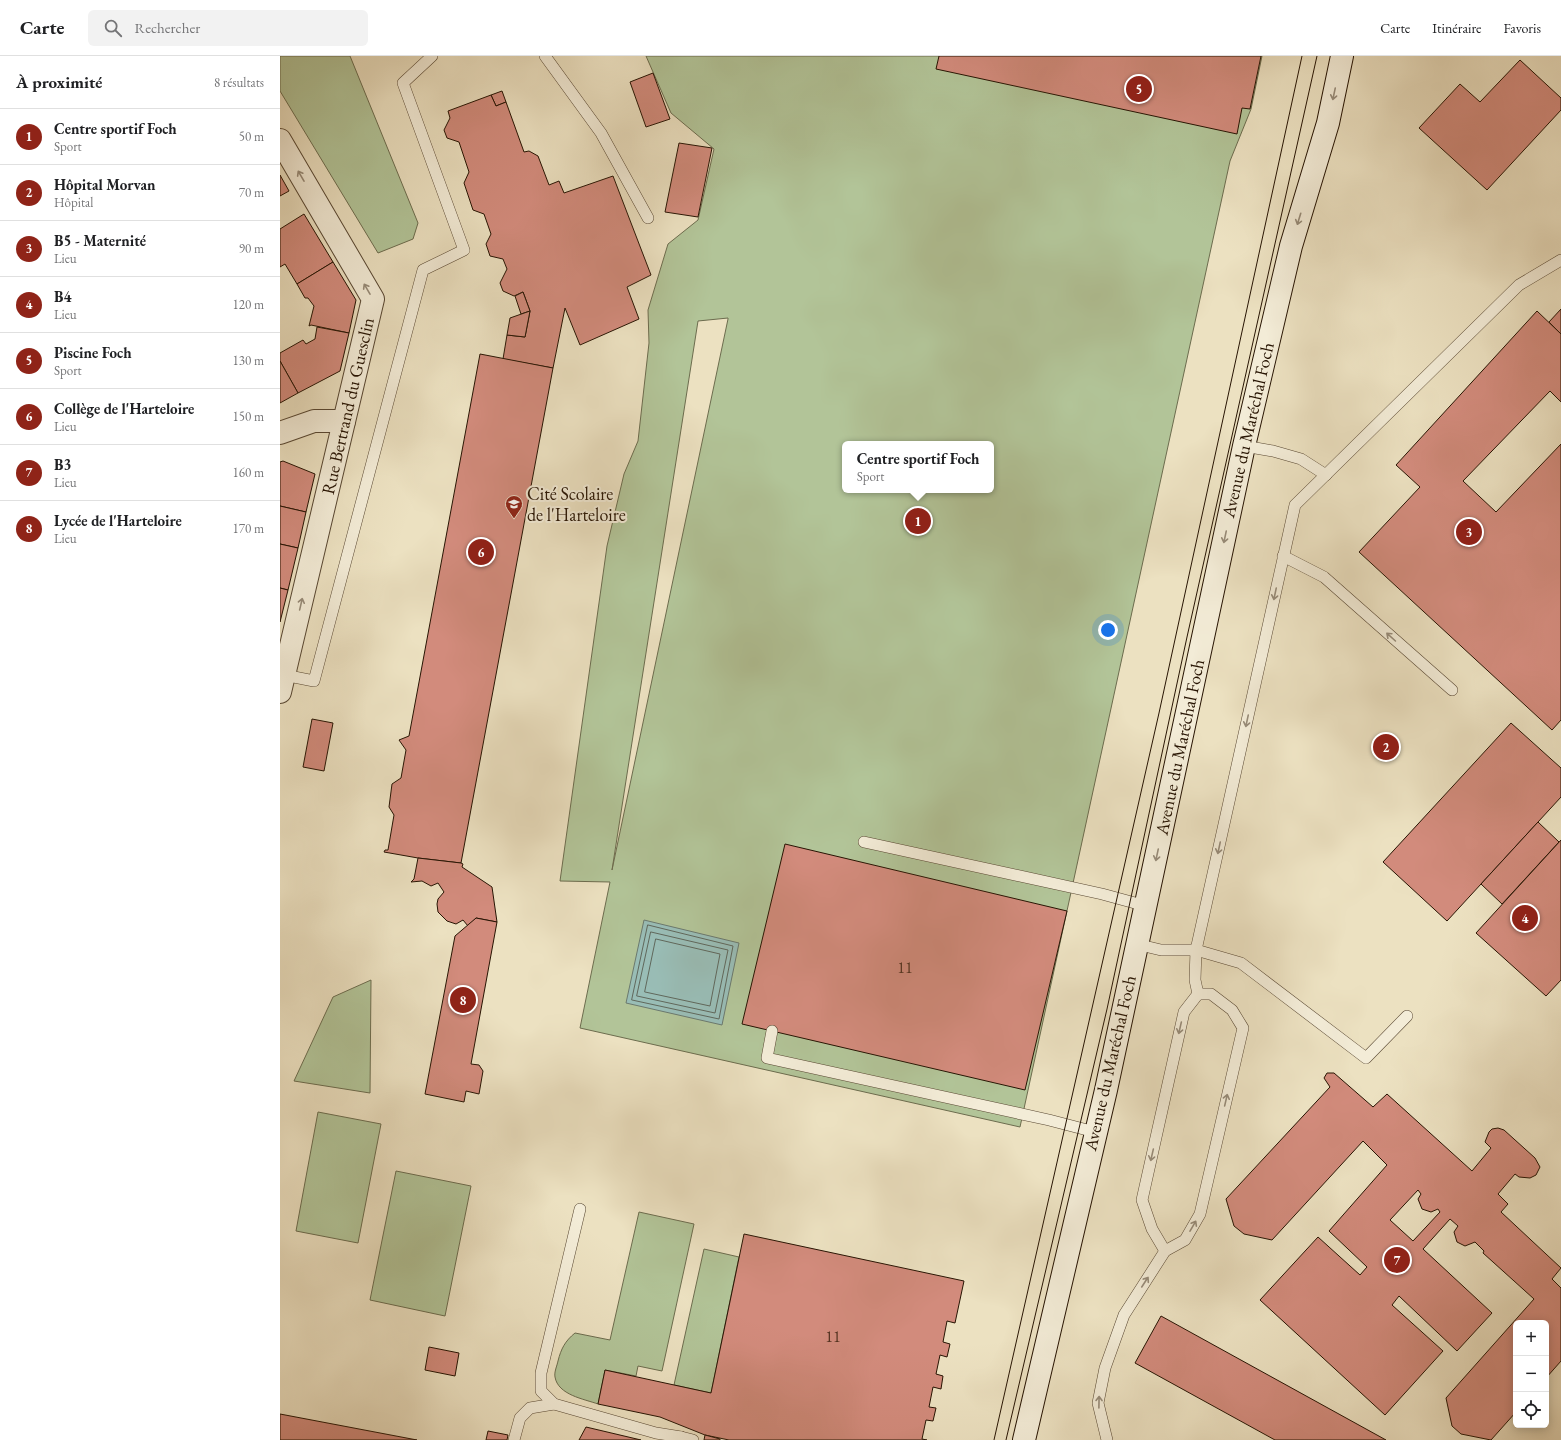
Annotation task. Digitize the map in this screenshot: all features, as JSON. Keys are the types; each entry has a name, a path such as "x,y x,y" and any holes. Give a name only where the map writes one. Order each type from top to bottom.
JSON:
{"main road":[{"name":"Avenue du Maréchal Foch","path":"1024,1440 1106,1090 1136,944 1146,906 1244,446 1291,246 1328,123 1342,56"},
{"name":"Rue Bertrand du Guesclin","path":"280,140 373,299 282,683"},
{"path":"280,433 314,421 344,421"}],"lane":[{"path":"282,683 314,681 423,270 464,250 403,83 432,56"},
{"path":"545,56 601,133 648,218"},
{"path":"1165,1251 1152,1229 1142,1200 1184,1012 1198,994 1196,980 1196,950 1295,505 1519,285 1561,260"},
{"path":"1244,446 1273,451 1301,459 1326,475"},
{"path":"1283,556 1324,577 1452,690"},
{"path":"864,842 1102,894 1146,906"},
{"path":"1136,944 1161,950 1196,950 1241,963 1366,1058 1407,1016"},
{"path":"1107,1440 1098,1403 1105,1368 1124,1315 1165,1251 1185,1240 1200,1214 1243,1028 1232,1010 1211,994 1198,994"},
{"path":"772,1031 767,1058 1049,1120 1095,1132"},
{"path":"554,1404 541,1391 541,1373 580,1209"},
{"path":"514,1440 520,1418 530,1408 554,1404 656,1433 680,1439 693,1440"}],"green space":[{"path":"280,56 350,56 418,223 413,239 378,253 280,91"},
{"path":"646,56 1262,56 1251,109 1230,161 1020,1127 580,1028 610,882 560,881 607,546 624,474 638,441 649,343 648,310 668,244 698,220 714,149 671,113","holes":["728,319 612,870 698,321"]},
{"path":"371,980 370,1093 294,1081 333,997"},
{"path":"318,1112 381,1124 358,1243 296,1231"},
{"path":"396,1171 471,1186 445,1316 370,1300"},
{"path":"639,1212 694,1224 662,1371 638,1366 636,1376 605,1370 598,1404 566,1392 557,1383 555,1371 562,1349 566,1342 575,1333 610,1340"},
{"path":"704,1249 739,1257 711,1393 674,1385"}],"water":[{"path":"644,920 739,943 722,1025 626,1003"}],"building":[{"path":"939,56 1261,56 1250,109 1242,108 1237,134 936,69"},
{"path":"1520,60 1561,98 1561,110 1487,190 1419,128 1460,84 1480,102"},
{"path":"653,73 670,119 646,127 630,82"},
{"path":"502,91 506,102 496,106 491,95"},
{"path":"491,95 496,106 506,102 524,152 529,151 538,156 549,185 559,181 564,193 613,176 651,275 627,287 639,319 580,345 565,308 553,368 503,359 507,335 525,337 530,311 523,292 514,296 503,291 500,283 507,269 503,259 490,256 486,244 491,234 484,214 473,210 464,183 469,172 459,142 447,138 444,130 450,118 448,111"},
{"path":"679,143 712,148 698,217 665,212"},
{"path":"280,175 289,191 280,196"},
{"path":"304,214 333,262 297,284 285,264 280,267 280,229"},
{"path":"333,262 356,300 349,333 311,325 309,326 314,306 308,298 305,298 297,284"},
{"path":"523,292 530,311 521,314 515,296"},
{"path":"1561,309 1561,334 1549,322"},
{"path":"530,311 525,337 507,335 510,318"},
{"path":"1537,311 1561,334 1561,402 1550,391 1463,481 1496,512 1561,444 1561,720 1552,730 1359,552 1420,487 1396,465"},
{"path":"317,327 349,333 340,371 298,393 280,361 280,353 303,340 306,344 315,339"},
{"path":"480,354 553,368 461,863 384,852 385,850 388,850 394,815 389,807 392,784 401,778 406,750 399,740 409,736"},
{"path":"280,361 298,393 280,403"},
{"path":"283,461 315,474 306,512 280,506 280,462"},
{"path":"280,506 306,512 298,548 280,544"},
{"path":"280,544 298,548 288,590 280,588"},
{"path":"280,588 288,590 280,622"},
{"path":"312,719 333,723 324,771 303,767"},
{"path":"1511,723 1561,768 1561,797 1447,921 1383,862"},
{"path":"1538,822 1559,842 1502,904 1481,884"},
{"path":"1561,840 1561,980 1546,996 1476,933"},
{"path":"785,844 1067,911 1025,1090 742,1024"},
{"path":"418,858 461,863 463,864 462,867 492,887 497,922 476,918 468,926 463,920 456,924 447,921 438,912 438,899 444,892 438,883 431,886 422,881 411,882 414,879"},
{"path":"476,918 497,922 471,1064 479,1065 483,1071 479,1094 466,1091 464,1102 425,1094 455,936"},
{"path":"1327,1073 1334,1073 1373,1107 1387,1094 1472,1171 1491,1148 1485,1142 1489,1132 1492,1129 1498,1128 1504,1130 1535,1158 1540,1167 1536,1175 1530,1178 1519,1177 1515,1174 1498,1194 1508,1204 1501,1212 1561,1268 1552,1279 1561,1288 1561,1361 1549,1375 1549,1320 1515,1320 1534,1299 1483,1253 1484,1251 1475,1242 1465,1246 1457,1242 1454,1232 1458,1226 1450,1219 1423,1249 1492,1313 1457,1351 1399,1296 1392,1305 1443,1351 1385,1415 1260,1300 1318,1237 1360,1275 1367,1267 1329,1231 1387,1165 1363,1141 1272,1240 1244,1234 1234,1226 1226,1199 1330,1087 1324,1078","holes":["1418,1190 1421,1194 1418,1199 1422,1209 1431,1212 1438,1209 1440,1212 1413,1241 1390,1220"]},
{"path":"744,1234 964,1281 955,1323 947,1321 943,1342 950,1344 947,1357 940,1355 936,1374 943,1376 941,1389 933,1387 929,1407 936,1408 933,1421 926,1420 922,1439 927,1440 729,1440 705,1435 660,1417 598,1404 605,1370 711,1393"},
{"path":"1161,1316 1386,1440 1275,1440 1135,1363"},
{"path":"1513,1323 1513,1415 1491,1440 1461,1434 1452,1426 1446,1398"},
{"path":"429,1347 459,1353 455,1376 425,1370"},
{"path":"280,1414 417,1440 280,1440"},
{"path":"586,1427 641,1440 579,1440"},
{"path":"488,1431 508,1435 507,1440 486,1440"},
{"path":"705,1435 720,1439 720,1440 704,1440"}],"tram line":[{"path":"994,1440 1159,713 1302,56"},
{"path":"1006,1440 1107,1009 1187,637 1317,56"}],"place":[{"name":"Piscine Foch","path":"1139,89"},
{"name":"Cité Scolaire de l'Harteloire","path":"514,519"},
{"name":"Centre sportif Foch","path":"918,521"},
{"name":"B5 - Maternité","path":"1469,532"},
{"name":"Collège de l'Harteloire","path":"481,552"},
{"name":"Hôpital Morvan","path":"1386,747"},
{"name":"B4","path":"1525,918"},
{"name":"Lycée de l'Harteloire","path":"463,1000"},
{"name":"B3","path":"1397,1260"}]}
